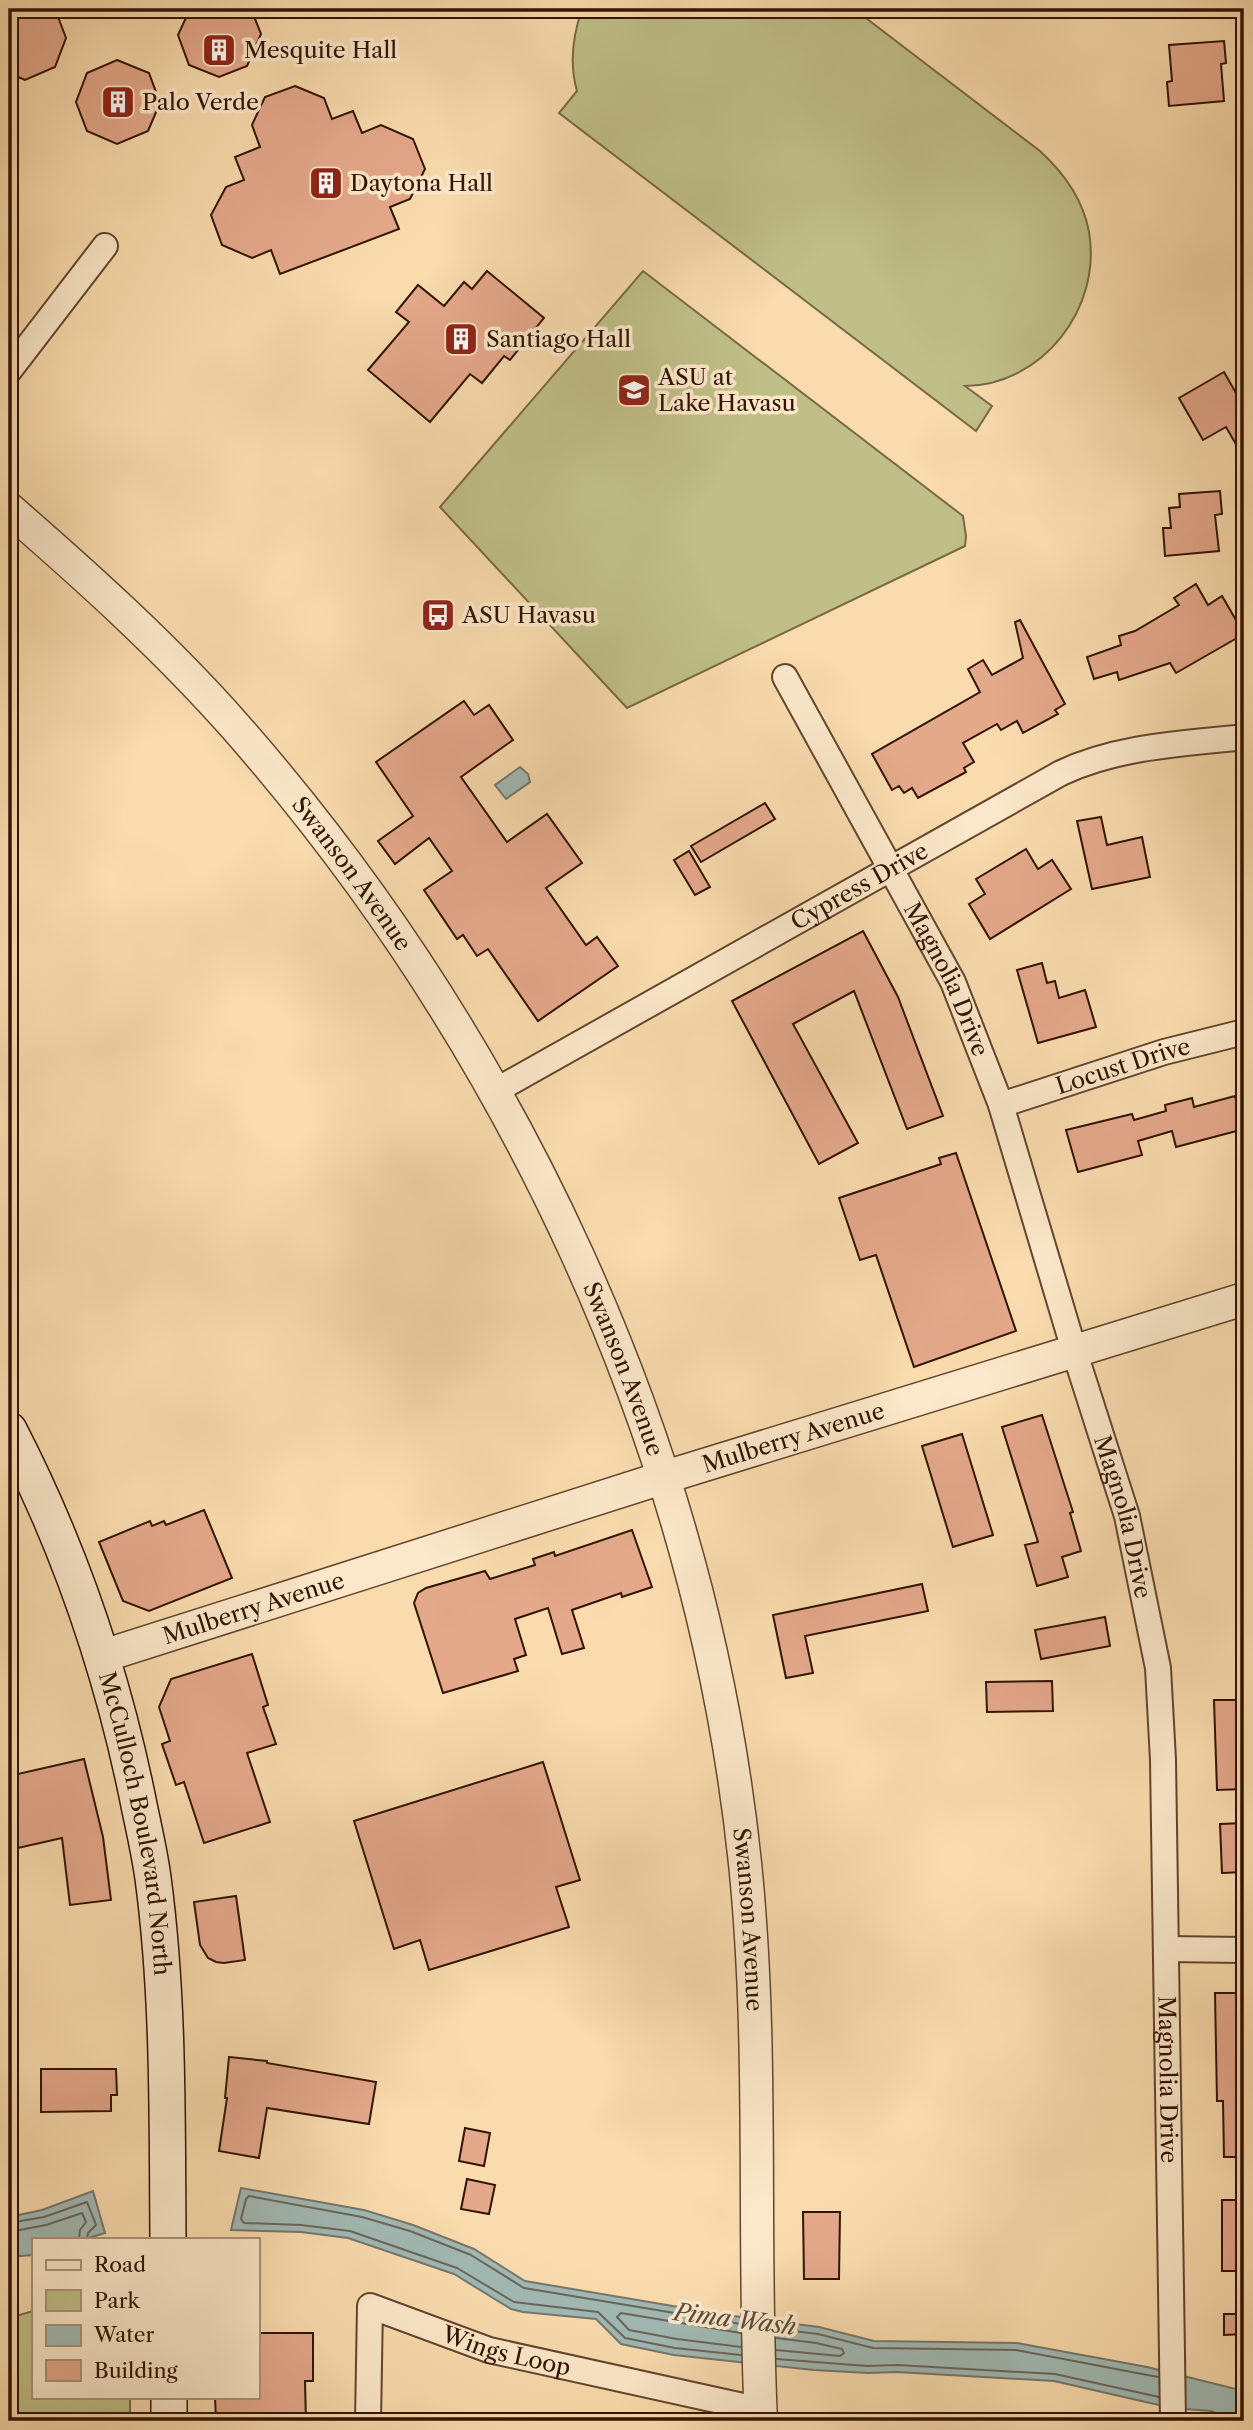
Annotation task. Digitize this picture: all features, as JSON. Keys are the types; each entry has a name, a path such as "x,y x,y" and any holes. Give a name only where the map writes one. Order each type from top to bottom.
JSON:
{"main road":[{"name":"McCulloch Boulevard North","path":"9,1430 66,1557 103,1656 132,1771 153,1877 163,1981 168,2238"},
{"path":"169,2398 169,2421"}],"street":[{"path":"9,371 105,246"},
{"name":"Swanson Avenue","path":"9,509 82,572 158,645 231,722 299,802 364,886 424,972 495,1091 530,1155 576,1250 617,1347 662,1478 709,1649 729,1753 744,1857 754,1962 757,2057 761,2416"},
{"name":"Magnolia Drive","path":"785,677 953,982 1001,1105 1127,1516 1158,1668 1164,1776 1173,2421"},
{"name":"Cypress Drive","path":"495,1091 1024,792 1081,764 1127,751 1244,737"},
{"name":"Locust Drive","path":"1001,1105 1164,1052 1244,1032"},
{"name":"Mulberry Avenue","path":"103,1656 662,1478 1244,1299"},
{"path":"1167,1949 1244,1950"},
{"name":"Wings Loop","path":"368,2421 370,2306 489,2350 761,2416"}],"green space":[{"path":"582,9 854,9 1040,151 1071,187 1086,220 1091,260 1086,288 1076,314 1061,337 1042,357 1019,372 993,382 965,386 992,406 976,431 559,113 577,91 573,49"},
{"path":"643,271 963,516 966,536 965,546 627,708 440,507"},
{"path":"32,2311 32,2398 130,2398 130,2421 9,2421 9,2318"}],"water":[{"path":"520,767 528,774 530,782 506,799 495,785"},
{"name":"Pima Wash","path":"241,2188 364,2210 413,2225 474,2249 525,2281 726,2315 819,2327 874,2341 1017,2343 1147,2367 1244,2391 1244,2421 1236,2421 1211,2411 1172,2408 1054,2381 814,2370 674,2355 621,2344 596,2319 511,2309 454,2274 348,2238 301,2232 231,2230"},
{"path":"93,2191 105,2233 88,2238 32,2238 32,2255 9,2257 9,2217 42,2210"}],"building":[{"path":"9,9 55,9 66,38 55,67 25,80 9,73"},
{"name":"Mesquite Hall","path":"190,9 251,9 261,34 247,66 219,77 189,65 178,35"},
{"path":"1224,41 1226,63 1221,64 1224,101 1169,106 1167,82 1172,81 1169,45"},
{"name":"Palo Verde","path":"117,60 149,73 160,103 148,131 117,144 87,131 76,102 87,73"},
{"name":"Daytona Hall","path":"295,86 324,98 332,119 353,111 362,133 381,125 413,139 425,169 410,199 390,207 399,229 280,274 271,250 252,258 222,245 211,215 226,187 244,180 235,157 260,147 252,125 265,97"},
{"name":"Santiago Hall","path":"487,271 544,318 510,360 504,356 482,383 470,374 430,422 368,370 409,322 396,312 418,285 444,306 464,282 472,289"},
{"path":"1224,372 1244,407 1244,458 1226,427 1203,440 1179,398"},
{"path":"1220,491 1222,514 1215,515 1219,551 1165,556 1163,528 1171,528 1169,508 1180,507 1179,494"},
{"path":"1196,584 1208,605 1222,596 1244,634 1176,673 1170,663 1119,680 1117,672 1094,679 1087,657 1121,645 1119,636 1135,631 1179,605 1174,598"},
{"path":"1020,620 1065,704 1055,710 1058,714 1023,733 1017,721 1001,730 997,724 963,743 974,762 964,768 966,772 918,798 912,788 904,793 899,786 892,790 872,754 980,692 968,669 983,660 992,675 1023,658 1015,622"},
{"path":"464,701 474,715 489,705 513,740 461,777 507,842 547,814 582,863 546,888 586,945 597,937 618,966 538,1021 488,949 477,956 463,935 457,939 424,890 452,871 429,838 395,864 378,841 413,816 376,762"},
{"path":"765,803 775,819 701,862 691,846"},
{"path":"1101,817 1107,845 1142,837 1150,877 1092,889 1077,821"},
{"path":"1026,849 1038,869 1052,860 1071,889 990,939 969,904 985,894 976,879"},
{"path":"689,851 710,887 695,895 674,860"},
{"path":"863,931 898,997 943,1116 907,1129 854,991 793,1024 858,1143 819,1164 732,1001"},
{"path":"1042,963 1047,983 1055,981 1059,998 1085,990 1096,1027 1038,1043 1017,970"},
{"path":"1235,1096 1244,1129 1176,1147 1172,1131 1138,1141 1142,1155 1078,1172 1066,1130 1132,1114 1134,1120 1166,1111 1165,1105 1192,1098 1194,1107"},
{"path":"956,1153 1016,1331 914,1367 876,1255 860,1260 839,1198 941,1164 939,1158"},
{"path":"1042,1415 1073,1512 1070,1513 1081,1551 1062,1557 1068,1577 1037,1586 1025,1545 1038,1542 1002,1427"},
{"path":"962,1434 993,1535 953,1547 922,1446"},
{"path":"204,1510 232,1578 149,1611 123,1601 99,1542 150,1521 152,1526 164,1521 166,1525"},
{"path":"632,1530 652,1587 622,1597 621,1593 572,1610 584,1648 562,1654 548,1608 515,1619 526,1655 514,1659 518,1671 443,1693 414,1603 418,1593 426,1588 485,1571 490,1579 535,1565 533,1559 554,1552 555,1556"},
{"path":"922,1584 928,1611 805,1636 813,1673 786,1678 773,1615"},
{"path":"1105,1617 1110,1646 1041,1659 1035,1630"},
{"path":"252,1654 268,1705 263,1707 276,1744 247,1753 270,1822 204,1843 184,1782 176,1785 162,1744 170,1741 159,1707 171,1679"},
{"path":"1052,1681 1053,1711 987,1712 986,1682"},
{"path":"1214,1700 1244,1700 1244,1789 1217,1790"},
{"path":"84,1759 103,1837 111,1900 70,1905 62,1838 9,1850 9,1776"},
{"path":"543,1762 580,1880 556,1887 569,1927 429,1970 420,1940 394,1949 354,1821"},
{"path":"1244,1823 1244,1872 1222,1873 1220,1824"},
{"path":"236,1896 245,1960 216,1962 208,1958 200,1945 194,1902"},
{"path":"1215,1993 1244,1993 1244,2157 1224,2157 1223,2101 1217,2101"},
{"path":"229,2057 267,2061 376,2082 369,2124 267,2108 259,2158 219,2151 227,2098"},
{"path":"41,2069 116,2069 117,2095 111,2095 111,2111 41,2112"},
{"path":"465,2128 490,2133 484,2166 459,2161"},
{"path":"467,2179 495,2185 489,2214 461,2209"},
{"path":"1222,2200 1244,2200 1244,2271 1222,2271"},
{"path":"803,2212 840,2212 839,2279 804,2279"},
{"path":"1224,2314 1244,2314 1244,2334 1224,2335"},
{"path":"259,2333 313,2333 313,2381 305,2381 306,2421 216,2421 215,2398 259,2398"}],"place":[{"name":"Mesquite Hall","path":"219,50"},
{"name":"Palo Verde","path":"118,102"},
{"name":"Daytona Hall","path":"326,183"},
{"name":"Santiago Hall","path":"461,339"},
{"name":"ASU at Lake Havasu","path":"634,390"},
{"name":"ASU Havasu","path":"438,615"}]}
